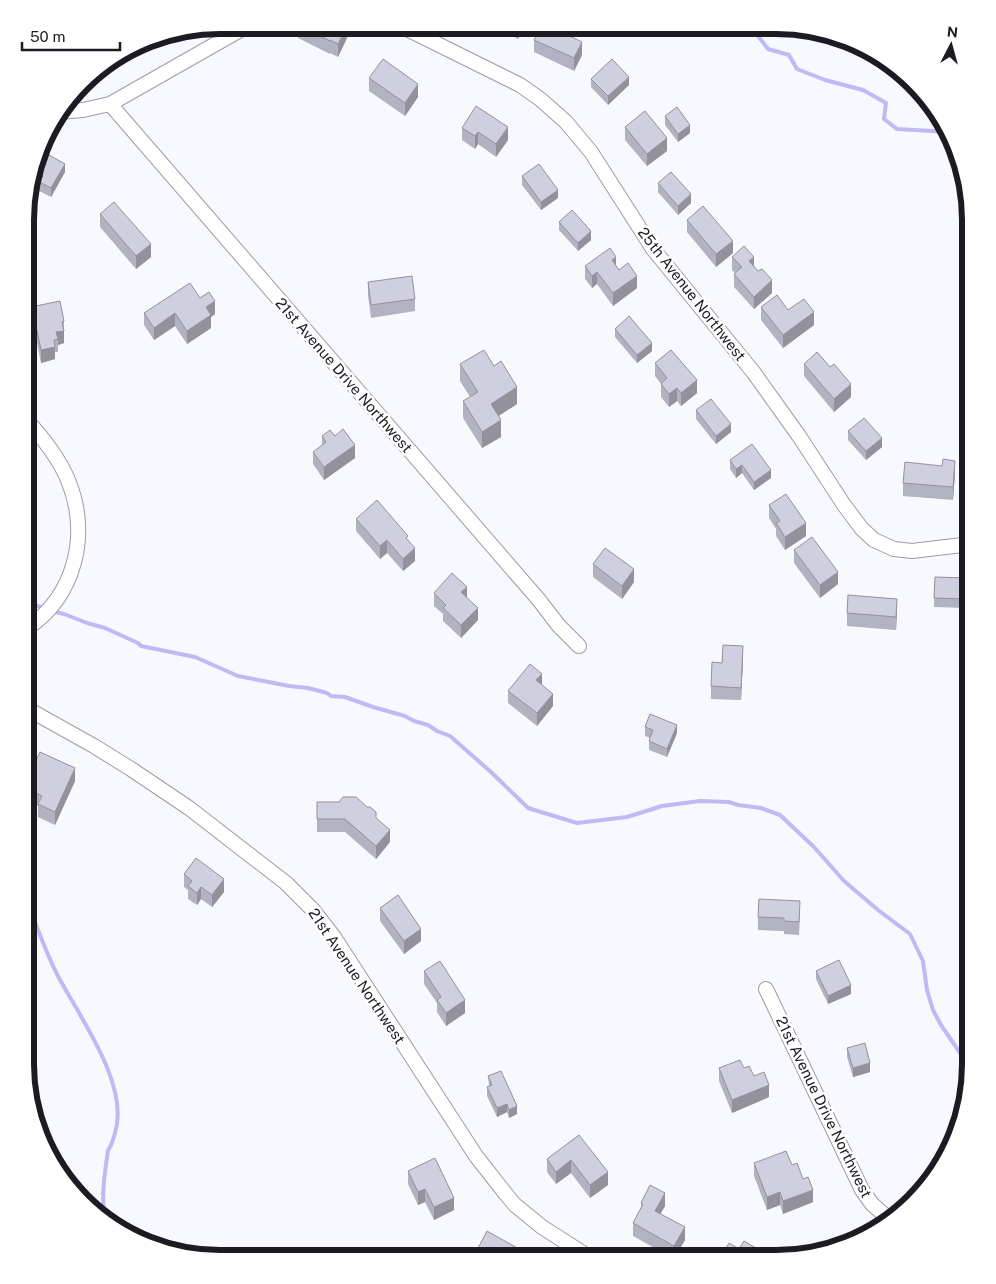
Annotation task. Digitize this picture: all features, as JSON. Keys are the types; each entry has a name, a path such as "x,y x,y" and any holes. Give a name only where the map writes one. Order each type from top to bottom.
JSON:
{"street":[{"path":"68,111 98,108 110,104 233,34"},
{"name":"25th Avenue Northwest","path":"417,34 520,85 540,98 566,122 590,152 653,249 754,373 862,529 874,540 894,549 912,551 962,545"},
{"name":"21st Avenue Drive Northwest","path":"110,104 526,585 559,626 579,646"},
{"path":"34,429 67,478 76,510 78,533 75,562 65,587 57,601 34,624"},
{"name":"21st Avenue Northwest","path":"34,713 116,759 189,808 300,896 334,937 476,1156 505,1194 515,1205 542,1227 578,1250"},
{"name":"21st Avenue Drive Northwest","path":"766,989 862,1190 872,1204 885,1215"}],"building":[{"path":"316,34 343,34 338,44"},
{"path":"537,34 565,34 582,42 574,58 534,40"},
{"path":"383,59 418,84 405,103 369,78"},
{"path":"612,59 629,77 608,96 591,79"},
{"path":"476,106 508,127 496,144 478,132 475,136 462,128"},
{"path":"677,107 690,125 678,134 665,116"},
{"path":"645,111 667,138 647,154 625,127"},
{"path":"46,153 65,164 51,188 39,182 43,176 39,174"},
{"path":"539,164 558,190 541,202 522,176"},
{"path":"671,172 691,194 678,206 658,183"},
{"path":"114,202 151,244 136,256 100,214"},
{"path":"703,206 733,241 716,254 687,220"},
{"path":"572,210 591,231 578,243 559,222"},
{"path":"744,246 754,257 749,261 758,271 762,269 772,280 754,297 734,274 742,267 732,257"},
{"path":"610,248 616,257 612,260 619,270 628,263 637,276 613,293 597,272 592,276 585,266"},
{"path":"412,276 415,299 371,305 368,282"},
{"path":"190,283 200,298 209,292 215,301 206,307 211,315 187,331 175,313 154,328 144,313"},
{"path":"777,295 788,310 804,299 814,312 783,335 761,307"},
{"path":"60,301 64,331 56,332 58,339 54,340 55,347 41,350 37,330 34,331 34,306"},
{"path":"629,316 652,343 637,355 615,329"},
{"path":"484,350 494,366 501,361 517,387 491,404 501,420 482,432 463,401 478,392 460,364"},
{"path":"671,350 697,380 681,393 677,388 669,394 661,384 667,378 655,363"},
{"path":"817,352 830,367 834,364 851,384 834,399 804,364"},
{"path":"711,399 731,424 716,436 696,410"},
{"path":"864,418 882,438 866,451 848,431"},
{"path":"343,429 355,445 324,467 313,452 326,442 322,436 330,430 335,436"},
{"path":"752,444 771,470 754,482 742,465 736,469 730,460"},
{"path":"943,459 955,461 953,487 903,483 905,462 942,466"},
{"path":"786,494 806,523 785,537 776,523 780,521 769,505"},
{"path":"377,500 408,536 406,538 415,548 403,559 387,540 380,546 356,519"},
{"path":"812,537 838,572 820,585 794,550"},
{"path":"605,548 634,569 622,586 593,564"},
{"path":"452,573 467,587 461,592 478,608 461,625 443,608 446,605 434,593"},
{"path":"935,577 962,578 962,599 934,598"},
{"path":"848,595 897,599 896,617 847,613"},
{"path":"723,645 743,646 741,688 711,686 712,662 722,663"},
{"path":"530,664 542,674 536,680 553,694 537,713 508,691"},
{"path":"650,714 677,725 667,749 649,741 653,730 645,727"},
{"path":"40,752 75,768 55,812 38,804 42,796 34,792 34,764"},
{"path":"343,797 356,797 376,812 376,818 390,830 376,846 345,819 317,819 317,802 339,802"},
{"path":"196,858 224,879 212,895 201,887 197,893 188,886 192,881 184,874"},
{"path":"398,895 421,929 404,941 380,908"},
{"path":"759,899 800,901 799,922 784,921 784,918 758,917"},
{"path":"839,960 851,985 828,996 816,971"},
{"path":"440,961 465,1000 446,1013 437,1000 441,997 424,971"},
{"path":"865,1043 870,1063 853,1068 847,1048"},
{"path":"740,1060 744,1068 749,1066 754,1076 764,1072 769,1085 732,1100 719,1068"},
{"path":"501,1071 517,1106 509,1110 507,1104 497,1108 487,1087 492,1085 488,1076"},
{"path":"579,1135 608,1172 590,1185 571,1160 556,1172 547,1159"},
{"path":"786,1151 792,1165 797,1163 803,1179 808,1177 813,1190 783,1201 780,1192 767,1197 754,1163"},
{"path":"435,1158 454,1198 434,1207 425,1189 418,1192 408,1171"},
{"path":"650,1185 665,1193 655,1211 685,1227 674,1246 633,1223"},
{"path":"487,1231 521,1250 477,1250"},
{"path":"744,1241 759,1250 725,1250 729,1243 739,1249"}],"waterway":[{"path":"757,34 768,49 789,55 797,69 825,80 863,90 886,103 884,119 897,129 940,131"},
{"path":"34,604 45,609"},
{"path":"52,611 105,628 141,646 195,657 238,676 308,688 327,693 331,696 345,697 428,725 450,736 528,808 577,823 627,817 662,806 700,801 729,802 761,808 780,815 814,847 844,881 910,934 923,961 927,990 933,1010 962,1056"},
{"path":"34,920 51,962 100,1052 116,1094 118,1114 115,1133 108,1150 104,1210"}]}
